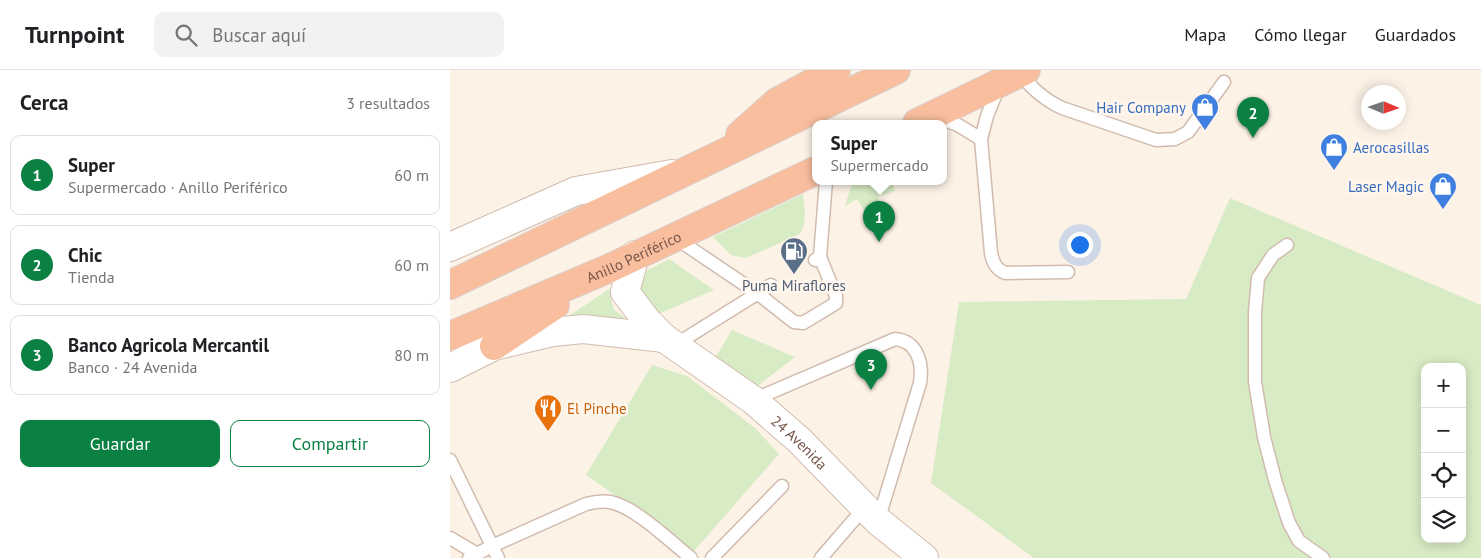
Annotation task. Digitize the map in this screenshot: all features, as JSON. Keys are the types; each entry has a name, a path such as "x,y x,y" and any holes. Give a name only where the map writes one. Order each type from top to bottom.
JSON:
{"highway":[{"path":"714,158 777,102 836,70"},
{"path":"450,285 896,70"},
{"path":"925,120 1015,75"},
{"name":"Anillo Periférico","path":"450,336 610,268 812,172"},
{"path":"494,346 610,268"}],"street":[{"path":"450,247 576,191 684,172"},
{"name":"24 Avenida","path":"635,255 625,292 647,321 669,342 753,400 799,440 871,514 924,558"},
{"name":"24 Avenida","path":"494,346 553,332 583,329 669,342"},
{"path":"450,368 494,346"}],"lane":[{"path":"1068,272 1005,273 998,270 993,262 981,139 986,116 1015,75 1048,102 1156,140 1175,139 1188,132 1224,82"},
{"path":"947,123 958,125 981,139"},
{"path":"674,237 794,322 803,324 836,304 836,296 817,259 826,185"},
{"path":"1287,245 1273,255 1258,278 1255,312 1255,382 1264,437 1289,523 1299,541 1322,558"},
{"path":"669,342 771,285"},
{"path":"753,400 895,339 902,340 908,344 919,357 922,372 920,383 871,514 821,558"},
{"path":"450,460 498,558"},
{"path":"712,558 782,486"},
{"path":"450,538 473,556 586,504 609,502 620,504 630,510 691,558"}],"green space":[{"path":"852,185 893,185 895,191 878,197 880,203 864,210 857,199 845,206"},
{"path":"803,194 805,220 800,234 746,258 731,255 713,237"},
{"path":"1230,198 1481,305 1481,558 1034,558 931,483 959,302 1186,299"},
{"path":"669,259 714,290 656,315 636,302 635,277"},
{"path":"609,289 614,310 643,331 566,318"},
{"path":"732,330 795,357 755,388 715,358"},
{"path":"652,365 687,376 755,428 779,454 694,551 586,475"}],"place":[{"name":"Hair Company","path":"1205,131"},
{"name":"Chic","path":"1253,138"},
{"name":"Aerocasillas","path":"1334,171"},
{"name":"Laser Magic","path":"1443,210"},
{"name":"Super","path":"879,242"},
{"name":"Puma Miraflores","path":"794,275"},
{"name":"Banco Agricola Mercantil","path":"871,390"},
{"name":"El Pinche","path":"548,432"}]}
